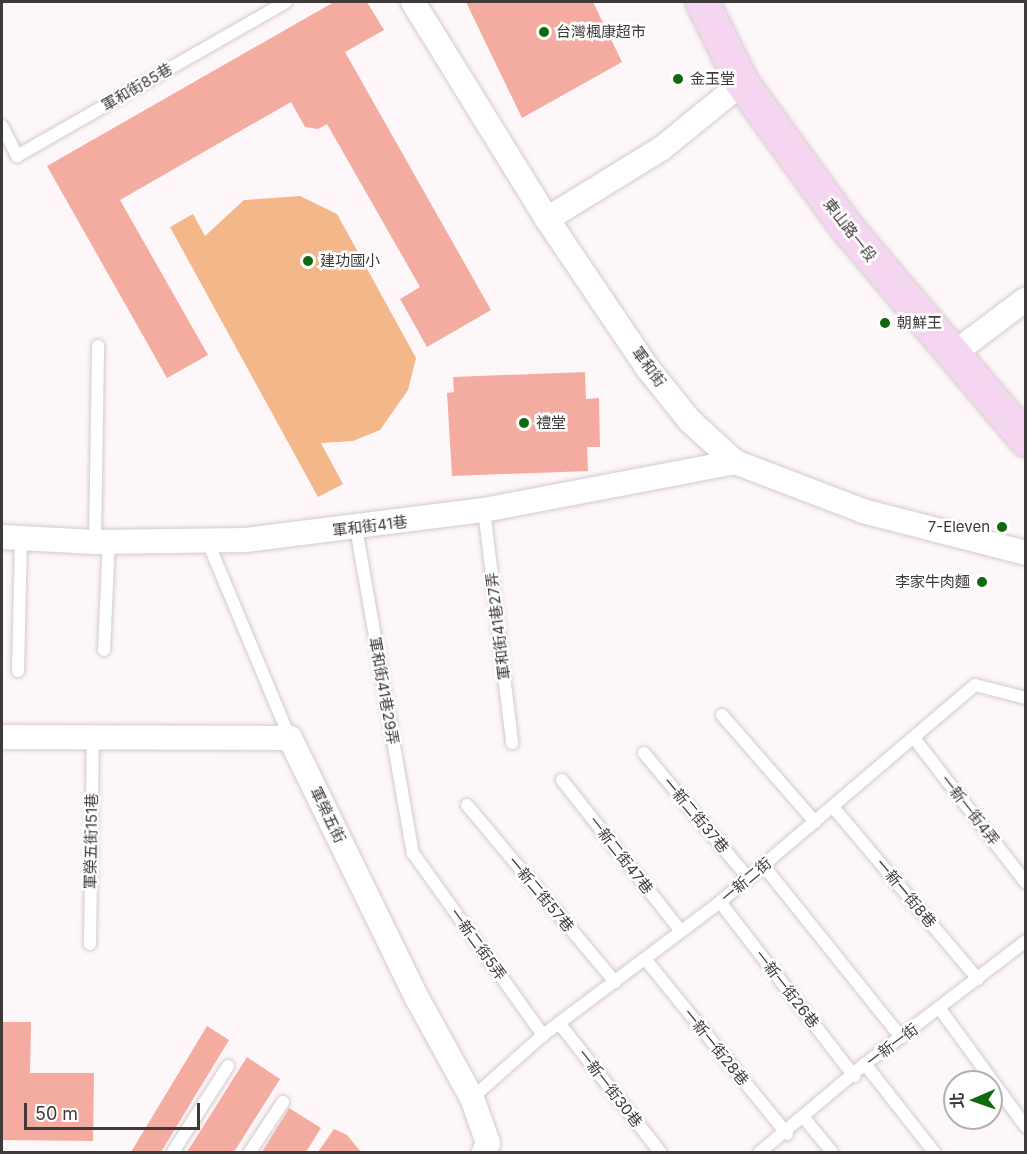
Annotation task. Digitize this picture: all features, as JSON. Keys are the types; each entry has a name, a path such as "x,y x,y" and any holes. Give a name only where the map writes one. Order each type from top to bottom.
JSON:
{"main road":[{"name":"東山路一段","path":"702,2 742,83 847,228 1026,440"}],"street":[{"name":"軍和街","path":"413,2 547,219 649,370 690,421 735,462 863,511 1026,553"},
{"path":"547,219 661,149 742,83"},
{"path":"953,354 1026,299"},
{"name":"軍和街41巷","path":"11,537 102,542 207,540 356,528 484,510 735,462"},
{"path":"2,737 290,738"},
{"name":"軍榮五街","path":"290,738 417,998 472,1098 488,1143 484,1152"}],"lane":[{"name":"軍和街85巷","path":"2,126 17,156 286,2"},
{"path":"98,346 104,650"},
{"name":"軍和街41巷27弄","path":"484,510 512,742"},
{"name":"軍和街41巷29弄","path":"356,528 413,853"},
{"path":"11,537 18,671"},
{"path":"207,540 290,738"},
{"name":"一新二街","path":"472,1098 543,1035 646,960 680,930 720,902 975,685 1024,697"},
{"path":"722,715 815,822"},
{"name":"軍榮五街151巷","path":"90,944 93,737"},
{"name":"一新一街4弄","path":"914,738 1026,883"},
{"name":"一新二街37巷","path":"644,753 748,878"},
{"name":"一新二街47巷","path":"562,780 680,930"},
{"name":"一新二街57巷","path":"467,806 615,982"},
{"name":"一新一街8巷","path":"833,807 978,979"},
{"name":"一新二街5弄","path":"413,853 543,1035"},
{"path":"763,865 901,1037"},
{"name":"一新一街26巷","path":"720,902 854,1076"},
{"name":"一新一街","path":"760,1152 787,1134 865,1064 940,1009 1026,941"},
{"name":"一新一街28巷","path":"646,960 787,1134"},
{"path":"940,1009 1026,1127"},
{"name":"一新一街30巷","path":"559,1023 660,1152"},
{"path":"865,1064 934,1152"},
{"path":"173,1152 228,1066"},
{"path":"250,1152 283,1102"},
{"path":"804,1118 832,1152"}],"shaded area":[{"path":"300,196 337,214 416,358 408,390 380,430 353,441 321,443 343,484 318,497 170,227 193,214 205,236 244,200"}],"building":[{"path":"334,2 367,2 384,30 345,52 491,310 427,347 400,299 420,287 327,124 318,129 305,127 291,102 120,200 208,355 167,378 47,166"},
{"name":"台灣楓康超市","path":"466,2 593,2 622,62 522,118"},
{"name":"禮堂","path":"585,372 586,399 599,398 600,447 587,447 588,471 452,476 447,393 454,392 453,377"},
{"path":"2,1022 31,1022 30,1073 94,1073 93,1141 2,1140"},
{"path":"207,1026 229,1040 161,1152 131,1152"},
{"path":"247,1057 280,1079 234,1152 187,1152"},
{"path":"289,1108 321,1128 306,1152 262,1152"},
{"path":"334,1129 347,1135 361,1152 318,1152"}],"place":[{"name":"台灣楓康超市","path":"544,32"},
{"name":"金玉堂","path":"678,79"},
{"name":"建功國小","path":"308,261"},
{"name":"朝鮮王","path":"885,323"},
{"name":"禮堂","path":"524,423"},
{"name":"7-Eleven","path":"1002,527"},
{"name":"李家牛肉麵","path":"982,582"}]}
